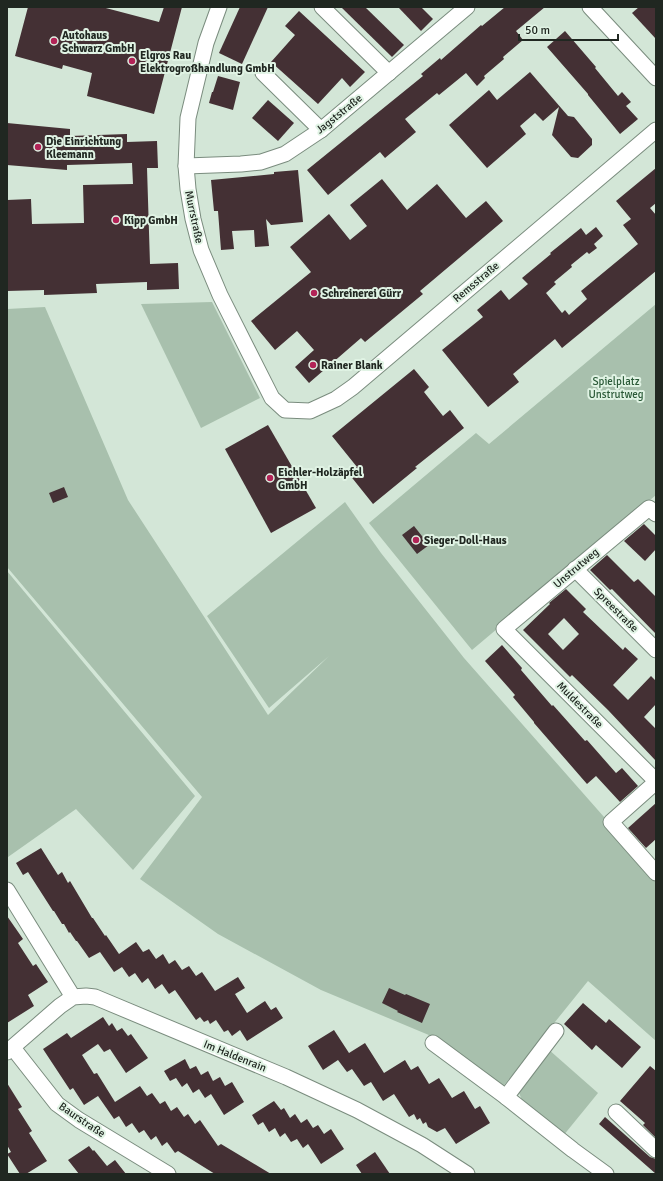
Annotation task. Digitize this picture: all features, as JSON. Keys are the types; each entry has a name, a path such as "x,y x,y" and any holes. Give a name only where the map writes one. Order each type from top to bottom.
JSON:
{"street":[{"name":"Murrstraße","path":"219,7 206,43 188,118 186,166 188,189 193,219 201,250 220,295 272,398 285,410"},
{"path":"322,7 389,73"},
{"path":"590,7 656,78"},
{"name":"Jagststraße","path":"186,166 261,162 285,154 321,130 389,73 461,9"},
{"path":"264,73 321,130"},
{"name":"Remsstraße","path":"285,410 310,411 336,399 353,387 656,130"},
{"name":"Unstrutweg","path":"504,629 575,569 653,511"},
{"name":"Spreestraße","path":"575,569 656,650"},
{"name":"Muldestraße","path":"504,629 656,782"},
{"path":"656,782 611,822 656,873"},
{"path":"7,890 73,997 60,1006 10,1050"},
{"name":"Im Haldenrain","path":"73,997 95,997 286,1077 375,1120 422,1145 467,1174"},
{"path":"506,1097 556,1031"},
{"path":"433,1043 606,1174"},
{"name":"Baurstraße","path":"10,1050 57,1104 79,1120 168,1174"},
{"path":"616,1112 656,1150"}],"green space":[{"path":"212,302 260,398 201,428 141,304"},
{"name":"Spielplatz Unstrutweg","path":"656,304 656,495 472,650 369,523 476,433 489,444"},
{"path":"45,307 128,500 268,715 329,656 269,708 207,616 345,502 381,553 464,658 656,876 656,1041 588,981 501,1089 436,1038 321,990 218,934 140,879 202,797 7,567 7,309"},
{"path":"7,571 195,796 133,870 76,809 8,857 7,855"},
{"path":"548,1049 598,1093 563,1136 526,1109 519,1093"}],"building":[{"path":"28,7 102,7 159,22 164,7 182,7 154,114 87,96 92,73 63,65 62,69 15,56"},
{"path":"240,7 268,7 242,64 219,53"},
{"path":"341,7 365,7 404,45 392,57"},
{"path":"398,7 421,7 433,19 421,31"},
{"path":"505,7 545,7 516,31 523,40 484,76 485,78 477,86 466,73 439,95 437,93 405,119 416,132 385,158 380,152 328,195 307,170 423,76 421,74 440,58 441,60 481,25 482,26"},
{"path":"639,7 656,7 656,39 632,13"},
{"path":"299,11 365,72 350,87 342,78 318,104 271,62 295,35 285,26"},
{"path":"565,31 596,67 595,68 618,96 622,92 631,102 626,106 638,119 620,134 547,47"},
{"path":"530,72 568,116 574,117 592,139 592,145 578,158 571,157 552,135 559,107 543,121 535,113 520,126 526,134 487,168 449,125 489,90 497,100"},
{"path":"218,76 240,82 233,110 209,103"},
{"path":"268,100 294,123 278,141 252,118"},
{"path":"7,123 70,129 70,136 127,134 127,142 157,141 158,168 147,168 150,264 178,263 179,289 147,290 147,282 96,284 97,293 44,295 44,290 7,291 7,200 31,199 32,224 84,223 83,185 133,184 132,163 67,165 67,170 7,165"},
{"path":"656,168 656,203 650,208 656,215 656,271 562,348 555,339 513,374 519,382 488,407 442,350 483,317 477,310 501,290 509,300 528,284 522,278 551,254 550,253 581,228 586,235 596,227 603,236 594,244 597,248 589,254 587,252 571,265 572,267 554,282 556,284 546,293 562,313 565,310 569,315 587,299 581,291 638,244 623,225 631,219 616,201"},
{"path":"298,170 303,222 271,225 266,219 269,246 255,247 254,230 232,231 234,249 221,250 218,211 214,211 211,180 274,174 274,172"},
{"path":"382,179 407,210 437,184 466,218 486,201 503,221 420,291 423,294 365,342 361,338 309,383 295,367 314,350 297,331 275,350 251,321 311,272 290,247 329,214 350,240 367,226 350,205"},
{"path":"414,369 429,387 424,392 443,416 450,410 464,428 415,467 417,468 373,504 349,474 357,467 332,436"},
{"name":"Eichler-Holzäpfel GmbH","path":"268,425 316,508 271,533 225,449"},
{"path":"64,487 68,497 53,503 49,493"},
{"path":"644,524 656,536 656,549 645,561 624,541"},
{"name":"Sieger-Doll-Haus","path":"414,526 429,545 417,554 402,535"},
{"path":"607,555 634,582 638,579 656,597 656,634 612,589 610,590 590,570"},
{"path":"566,589 586,609 583,612 623,650 625,647 638,659 613,685 628,700 651,676 656,681 656,704 644,717 656,729 656,761 608,710 572,675 570,677 523,630 550,604 549,603","holes":["564,618 579,634 563,650 548,634"]},
{"path":"502,645 552,706 553,705 585,741 587,740 616,773 622,768 638,786 620,802 596,776 587,784 534,723 513,697 515,695 485,661"},
{"path":"656,803 656,839 646,848 628,828"},
{"path":"41,848 58,875 62,872 68,883 70,881 92,918 119,954 136,942 143,952 149,949 156,959 163,954 169,964 175,960 182,970 189,966 196,976 202,972 215,991 238,977 245,988 235,994 247,1013 265,1001 271,1010 276,1007 283,1018 247,1041 240,1030 232,1036 228,1030 224,1032 216,1020 210,1024 208,1020 204,1022 200,1017 196,1020 175,990 169,994 162,984 155,989 148,978 142,983 135,973 129,977 122,967 114,972 100,952 89,958 70,932 69,933 64,924 62,924 28,872 23,875 16,863"},
{"path":"7,916 23,939 18,943 33,966 36,964 48,982 28,995 34,1006 7,1023"},
{"path":"389,988 430,1004 422,1023 397,1012 398,1011 382,1003"},
{"path":"583,1003 606,1023 609,1019 641,1047 622,1068 596,1045 592,1050 564,1024"},
{"path":"103,1017 109,1026 112,1023 117,1031 122,1028 128,1036 131,1034 148,1058 126,1073 110,1049 104,1052 98,1044 82,1055 94,1074 97,1073 115,1102 140,1086 147,1096 152,1093 160,1104 165,1101 171,1111 177,1107 184,1117 188,1114 195,1124 200,1120 218,1146 221,1144 271,1174 215,1174 178,1151 175,1153 167,1142 162,1146 156,1136 151,1140 144,1130 139,1133 132,1123 126,1127 119,1116 114,1119 98,1096 84,1105 73,1088 70,1090 43,1049 67,1033 71,1038"},
{"path":"334,1030 349,1053 365,1043 384,1073 405,1060 411,1070 418,1066 429,1084 439,1078 452,1098 464,1091 475,1109 480,1106 490,1123 456,1144 445,1128 437,1132 428,1127 426,1122 423,1124 420,1118 417,1120 414,1114 409,1117 394,1094 383,1101 371,1082 364,1086 352,1069 347,1072 338,1060 323,1070 308,1046"},
{"path":"185,1059 190,1069 196,1066 201,1075 208,1071 213,1081 220,1077 225,1086 232,1082 244,1102 224,1115 211,1094 205,1098 199,1089 193,1093 187,1083 182,1087 176,1078 170,1081 164,1071"},
{"path":"650,1066 656,1071 656,1138 643,1125 645,1123 620,1101"},
{"path":"7,1083 22,1107 18,1109 32,1131 29,1133 47,1161 26,1174 20,1174 7,1154 11,1152 7,1145"},
{"path":"274,1101 281,1110 284,1108 290,1118 295,1114 301,1123 307,1119 313,1128 318,1125 324,1134 331,1129 344,1149 321,1164 308,1144 303,1148 297,1139 291,1142 285,1133 280,1137 275,1128 269,1132 263,1122 258,1125 252,1115"},
{"path":"605,1117 650,1157 656,1159 656,1174 599,1124"},
{"path":"89,1146 107,1166 115,1160 126,1174 79,1174 68,1160"},
{"path":"375,1152 390,1174 362,1174 356,1165"}],"place":[{"name":"Autohaus Schwarz GmbH","path":"54,41"},
{"name":"Elgros Rau Elektrogroßhandlung GmbH","path":"132,61"},
{"name":"Die Einrichtung Kleemann","path":"38,147"},
{"name":"Kipp GmbH","path":"116,220"},
{"name":"Schreinerei Gürr","path":"314,293"},
{"name":"Rainer Blank","path":"313,365"},
{"name":"Eichler-Holzäpfel GmbH","path":"270,478"},
{"name":"Sieger-Doll-Haus","path":"416,540"}]}
